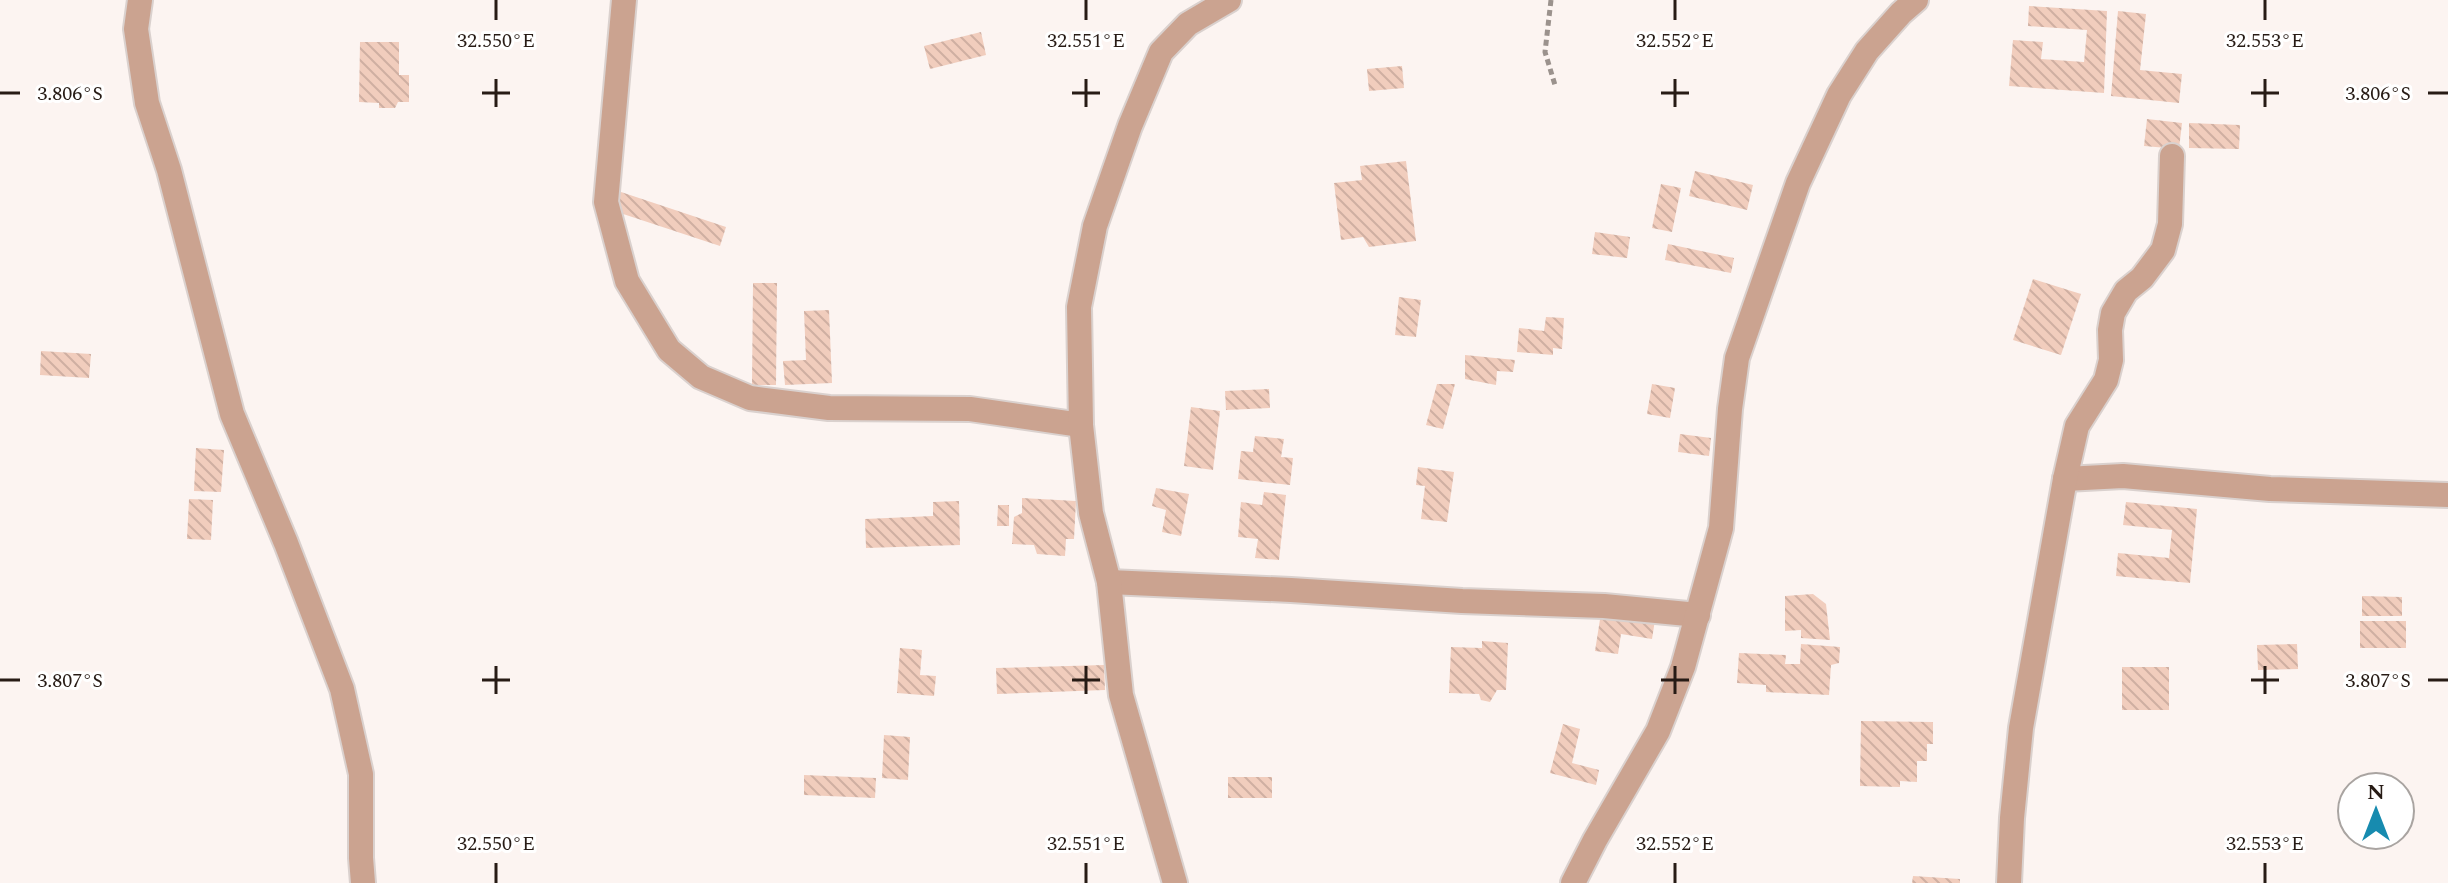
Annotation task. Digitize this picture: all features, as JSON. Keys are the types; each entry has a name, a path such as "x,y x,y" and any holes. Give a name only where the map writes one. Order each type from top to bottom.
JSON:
{"street":[{"path":"140,0 136,29 147,103 169,170 232,414 342,689 361,774 363,883"},
{"path":"624,0 606,202 627,281 669,350 701,377 750,398 829,408 970,409 1081,425"},
{"path":"1175,883 1121,695 1109,582 1091,513 1081,425 1079,307 1095,226 1130,126 1161,52 1188,24 1229,0"},
{"path":"1573,883 1658,731 1683,667 1721,528 1737,358 1798,183 1839,95 1860,62 1901,13 1916,0"},
{"path":"2009,883 2021,728 2065,479 2077,426 2106,380 2111,360 2113,313 2126,291 2149,271 2163,250 2170,224 2172,156"},
{"path":"2065,479 2123,476 2270,489 2448,495"},
{"path":"1109,582 1604,606 1698,615"}],"path":[{"path":"1551,0 1545,52 1555,85"}],"building":[{"path":"2029,6 2107,11 2104,93 2009,86 2013,40 2043,42 2041,59 2084,62 2087,30 2028,26"},
{"path":"2118,11 2146,14 2140,70 2182,74 2179,103 2111,96"},
{"path":"981,32 986,55 930,69 924,46"},
{"path":"360,42 399,42 399,75 409,75 409,102 398,102 395,108 379,108 379,103 359,102"},
{"path":"1402,66 1404,88 1369,91 1367,69"},
{"path":"2147,119 2182,123 2179,149 2144,146"},
{"path":"2189,123 2240,125 2239,149 2189,148"},
{"path":"1406,161 1416,241 1369,247 1363,237 1341,240 1334,183 1362,180 1360,166"},
{"path":"1695,171 1753,185 1747,210 1689,196"},
{"path":"1661,184 1681,188 1672,232 1652,228"},
{"path":"615,190 726,227 720,246 608,209"},
{"path":"1595,232 1630,237 1627,258 1592,254"},
{"path":"1668,244 1734,258 1731,273 1665,260"},
{"path":"2033,279 2081,294 2061,355 2013,340"},
{"path":"753,283 777,283 776,385 752,385"},
{"path":"1399,297 1421,300 1416,337 1395,335"},
{"path":"829,310 832,383 785,385 783,361 806,360 804,311"},
{"path":"1546,317 1564,318 1562,349 1553,348 1553,355 1517,352 1519,328 1544,331"},
{"path":"41,351 91,354 89,378 40,375"},
{"path":"1465,355 1515,360 1513,372 1497,371 1496,385 1465,379"},
{"path":"1437,384 1455,384 1443,429 1426,425"},
{"path":"1652,384 1675,388 1670,418 1647,414"},
{"path":"1269,389 1270,408 1226,410 1225,391"},
{"path":"1191,407 1220,411 1213,470 1184,466"},
{"path":"1680,434 1711,438 1709,456 1678,452"},
{"path":"1255,436 1284,439 1281,457 1293,458 1290,485 1238,479 1241,451 1253,452"},
{"path":"196,448 224,450 221,492 194,491"},
{"path":"1418,467 1454,472 1447,522 1421,519 1425,486 1416,485"},
{"path":"1156,488 1189,494 1181,536 1162,532 1166,510 1152,506"},
{"path":"1264,492 1286,495 1279,560 1255,558 1258,539 1238,537 1241,502 1262,505"},
{"path":"1022,498 1076,501 1074,539 1066,539 1065,556 1037,554 1034,545 1012,544 1014,517 1022,513"},
{"path":"189,499 213,500 211,540 187,539"},
{"path":"959,501 960,545 866,548 865,519 933,516 933,502"},
{"path":"2126,502 2197,509 2190,583 2116,576 2118,553 2169,558 2172,530 2123,525"},
{"path":"998,505 1009,505 1009,526 997,526"},
{"path":"1813,594 1826,604 1830,640 1801,638 1801,630 1785,631 1785,596"},
{"path":"2362,596 2402,597 2402,616 2362,616"},
{"path":"1601,613 1655,620 1652,639 1621,634 1618,654 1595,651"},
{"path":"2360,621 2406,621 2406,648 2360,648"},
{"path":"1482,641 1508,643 1506,690 1497,690 1490,702 1481,700 1479,694 1449,693 1451,647 1482,648"},
{"path":"1801,644 1840,647 1839,663 1831,665 1829,695 1766,692 1766,685 1737,683 1739,653 1786,655 1785,664 1800,664"},
{"path":"2297,644 2298,669 2258,670 2257,645"},
{"path":"900,648 922,650 920,675 936,676 934,696 897,693"},
{"path":"1104,665 1105,690 997,694 996,668"},
{"path":"2122,667 2169,667 2169,710 2122,710"},
{"path":"1861,721 1933,722 1933,744 1927,744 1927,761 1917,761 1917,782 1900,781 1900,787 1860,786"},
{"path":"1563,724 1580,729 1572,763 1599,770 1596,785 1550,773"},
{"path":"884,735 910,737 908,780 882,778"},
{"path":"804,775 876,778 875,798 804,795"},
{"path":"1228,777 1272,777 1272,798 1228,798"},
{"path":"1913,876 1960,879 1960,883 1912,883"}]}
